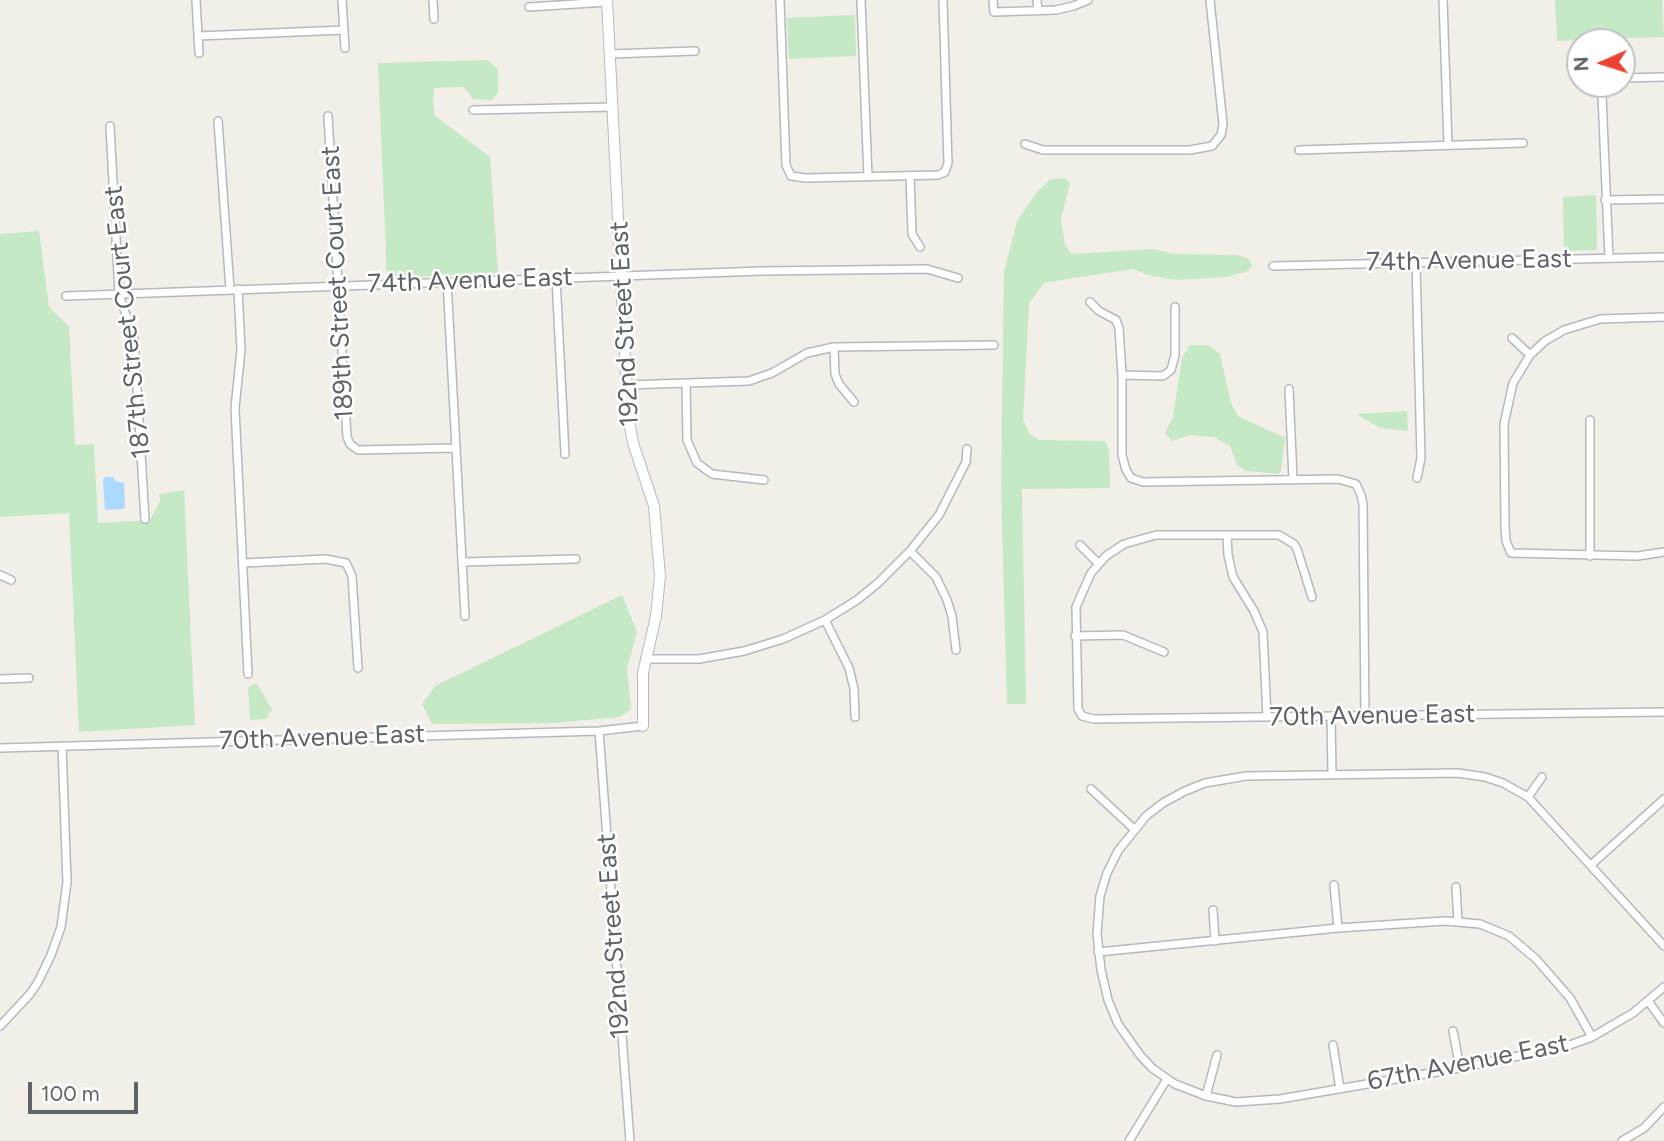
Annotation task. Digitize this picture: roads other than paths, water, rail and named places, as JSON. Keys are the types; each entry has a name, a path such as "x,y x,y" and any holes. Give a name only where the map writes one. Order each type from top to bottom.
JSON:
{"street":[{"path":"197,0 199,53"},
{"path":"342,0 345,48"},
{"path":"433,0 434,19"},
{"path":"780,0 786,165 789,174 806,178 938,175 945,172 948,163 943,0"},
{"path":"861,0 868,177"},
{"path":"993,0 994,12 1038,11 1073,6 1088,0"},
{"path":"1037,0 1038,11"},
{"path":"1025,144 1043,150 1190,150 1204,149 1217,140 1223,124 1210,0"},
{"path":"1443,0 1448,144"},
{"path":"529,7 607,1"},
{"name":"192nd Street East","path":"607,1 628,416 633,443 652,495 657,522 659,595 645,659 643,726"},
{"path":"198,36 344,30"},
{"path":"610,54 695,51"},
{"path":"1636,78 1664,77"},
{"path":"1602,98 1609,258"},
{"path":"473,110 613,107"},
{"name":"189th Street Court East","path":"328,116 345,427 350,444 367,451 455,448"},
{"path":"218,121 241,350 235,408 248,674"},
{"name":"187th Street Court East","path":"110,126 119,294 134,339 145,519"},
{"path":"1299,150 1523,143"},
{"path":"910,176 912,234 920,247"},
{"path":"1605,200 1664,199"},
{"name":"74th Avenue East","path":"1273,266 1664,257"},
{"path":"1416,262 1422,458 1417,478"},
{"name":"74th Avenue East","path":"66,296 621,275 928,269 958,278"},
{"path":"556,278 565,454"},
{"path":"447,281 465,616"},
{"path":"1090,302 1099,311 1116,320 1121,338 1122,455 1131,478 1143,482 1338,479 1352,482 1357,487 1363,504 1365,716"},
{"path":"1122,375 1163,376 1171,369 1175,355 1175,307"},
{"path":"1664,317 1600,319 1563,330 1545,341 1530,355 1513,383 1504,424 1506,541 1511,553 1639,556 1664,552"},
{"path":"1513,338 1530,355"},
{"path":"626,385 749,381 772,373 807,354 834,347 994,345"},
{"path":"834,347 835,374 839,384 854,402"},
{"path":"686,384 687,440 697,463 712,474 764,480"},
{"path":"1289,389 1293,479"},
{"path":"1590,421 1590,556"},
{"path":"645,659 699,659 744,651 783,639 825,620 878,583 910,551 939,515 966,462 967,449"},
{"path":"1164,652 1123,635 1075,636 1076,607 1084,583 1098,563 1118,548 1143,537 1269,534 1288,540 1294,544 1301,558 1312,597"},
{"path":"1227,535 1233,577 1254,611 1263,632 1267,717"},
{"path":"1080,545 1098,563"},
{"path":"910,551 936,577 947,600 952,615 956,650"},
{"path":"244,563 333,559 343,561 349,566 352,576 358,668"},
{"path":"462,562 576,559"},
{"path":"0,575 11,580"},
{"path":"825,620 849,668 854,689 855,717"},
{"name":"70th Avenue East","path":"1075,636 1078,709 1082,716 1088,719 1664,712"},
{"path":"0,679 29,678"},
{"path":"1331,716 1332,774"},
{"name":"70th Avenue East","path":"0,748 599,731 643,726"},
{"name":"192nd Street East","path":"599,731 630,1141"},
{"path":"0,1027 38,982 54,948 64,912 68,867 62,746"},
{"name":"67th Avenue East","path":"1664,946 1592,864 1528,797 1503,783 1473,775 1246,776 1205,783 1185,790 1163,803 1118,851 1100,896 1097,934 1103,984 1118,1024 1140,1055 1167,1079 1206,1096 1236,1102 1259,1102 1340,1089 1543,1052 1592,1037 1633,1013 1664,987"},
{"path":"1528,797 1542,777"},
{"path":"1091,789 1135,830"},
{"path":"1592,864 1664,799"},
{"path":"1334,885 1338,928"},
{"path":"1456,887 1458,922"},
{"path":"1213,910 1215,940"},
{"path":"1098,952 1338,928 1458,922 1480,924 1502,932 1536,959 1570,998 1592,1037"},
{"path":"1648,1001 1664,1023"},
{"path":"1453,1031 1461,1068"},
{"name":"67th Avenue East","path":"1332,1045 1340,1089"},
{"path":"1206,1096 1217,1055"},
{"path":"1129,1141 1167,1079"},
{"path":"1622,1141 1644,1128 1664,1107"}],"water":[{"path":"105,477 113,477 115,481 124,483 123,509 105,510"}]}
